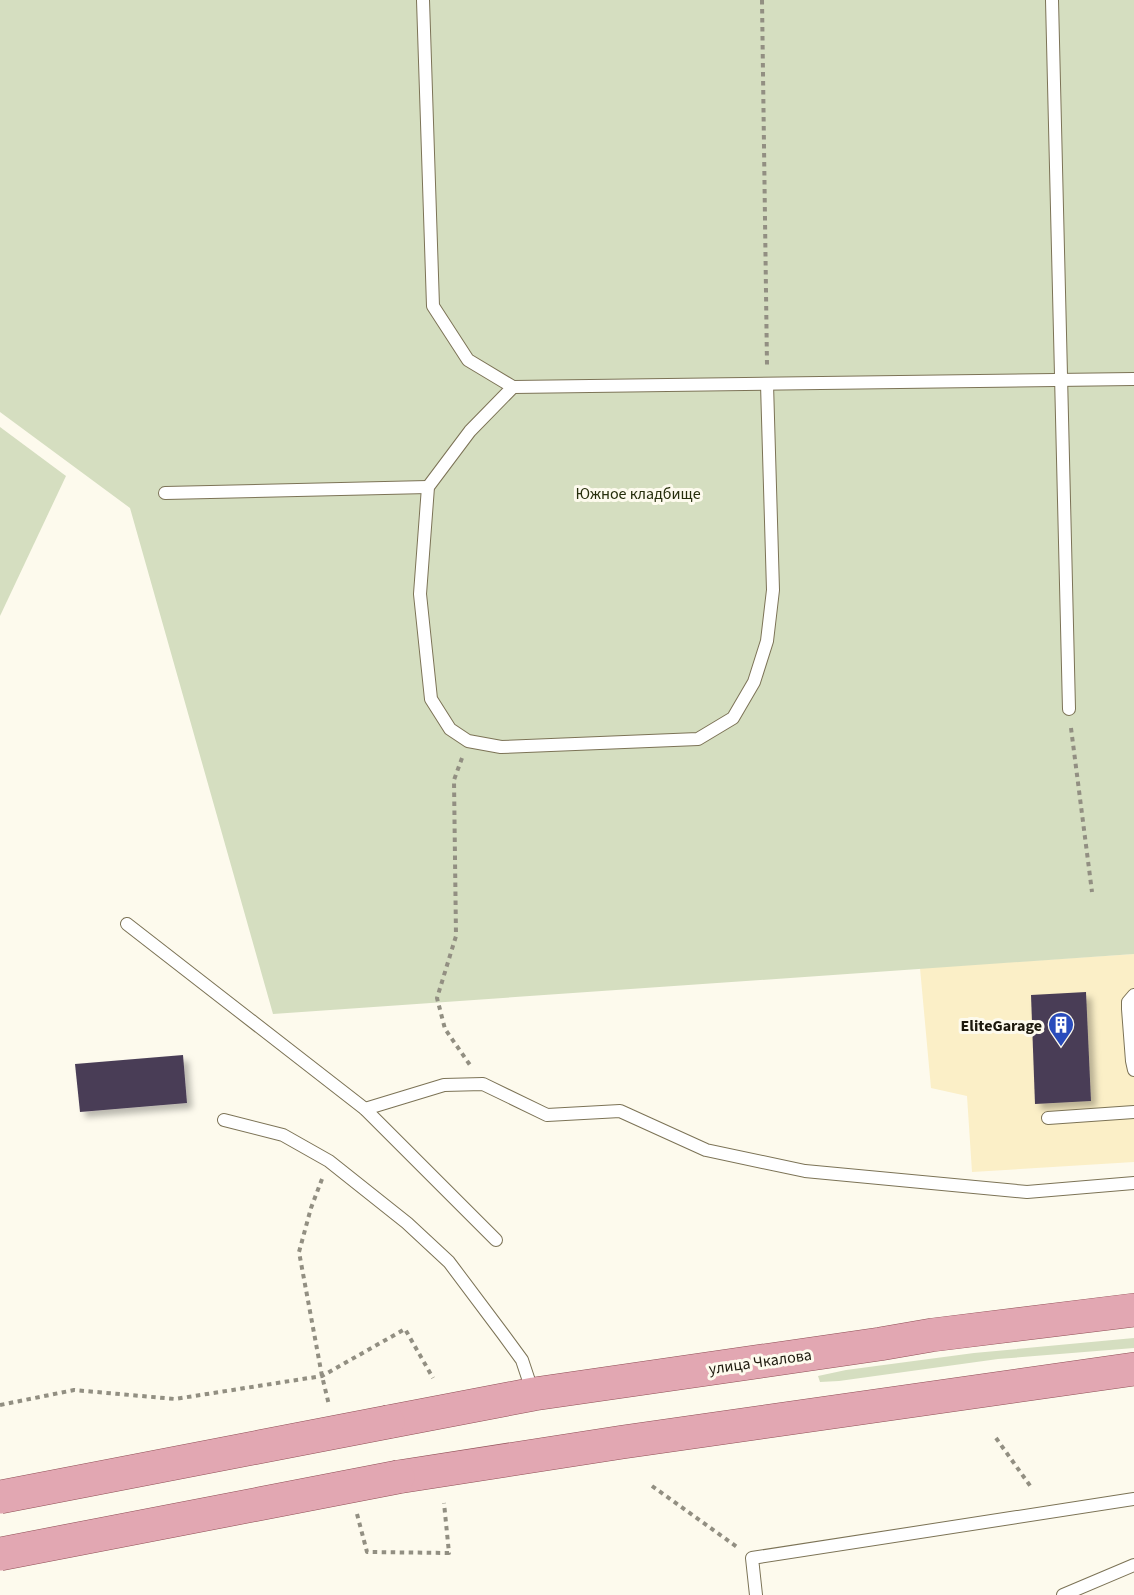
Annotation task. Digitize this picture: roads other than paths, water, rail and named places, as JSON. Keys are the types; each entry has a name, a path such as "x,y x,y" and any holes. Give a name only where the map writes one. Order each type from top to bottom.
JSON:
{"main road":[{"name":"улица Чкалова","path":"0,1497 534,1394 932,1335 1134,1310"},
{"path":"0,1554 398,1477 623,1442 1134,1369"}],"lane":[{"path":"423,0 433,306 468,360 513,387 1134,379"},
{"path":"1052,0 1069,709"},
{"path":"513,387 470,431 428,487 420,594 431,699 450,729 468,741 501,747 699,739 733,718 754,682 767,641 773,590 767,384"},
{"path":"165,493 428,487"},
{"path":"127,924 365,1109 496,1240"},
{"path":"1134,995 1128,1002 1128,1009 1134,1070"},
{"path":"365,1109 444,1085 483,1084 547,1115 620,1111 706,1150 805,1171 1027,1192 1134,1183"},
{"path":"1048,1118 1134,1112"},
{"path":"224,1120 283,1135 329,1161 407,1223 449,1262 522,1360 534,1394"},
{"path":"756,1595 752,1558 1134,1499"},
{"path":"1063,1595 1134,1564"}],"place":[{"name":"EliteGarage","path":"1061,1048"}],"park label":[{"name":"Южное кладбище","path":"638,493"}]}
